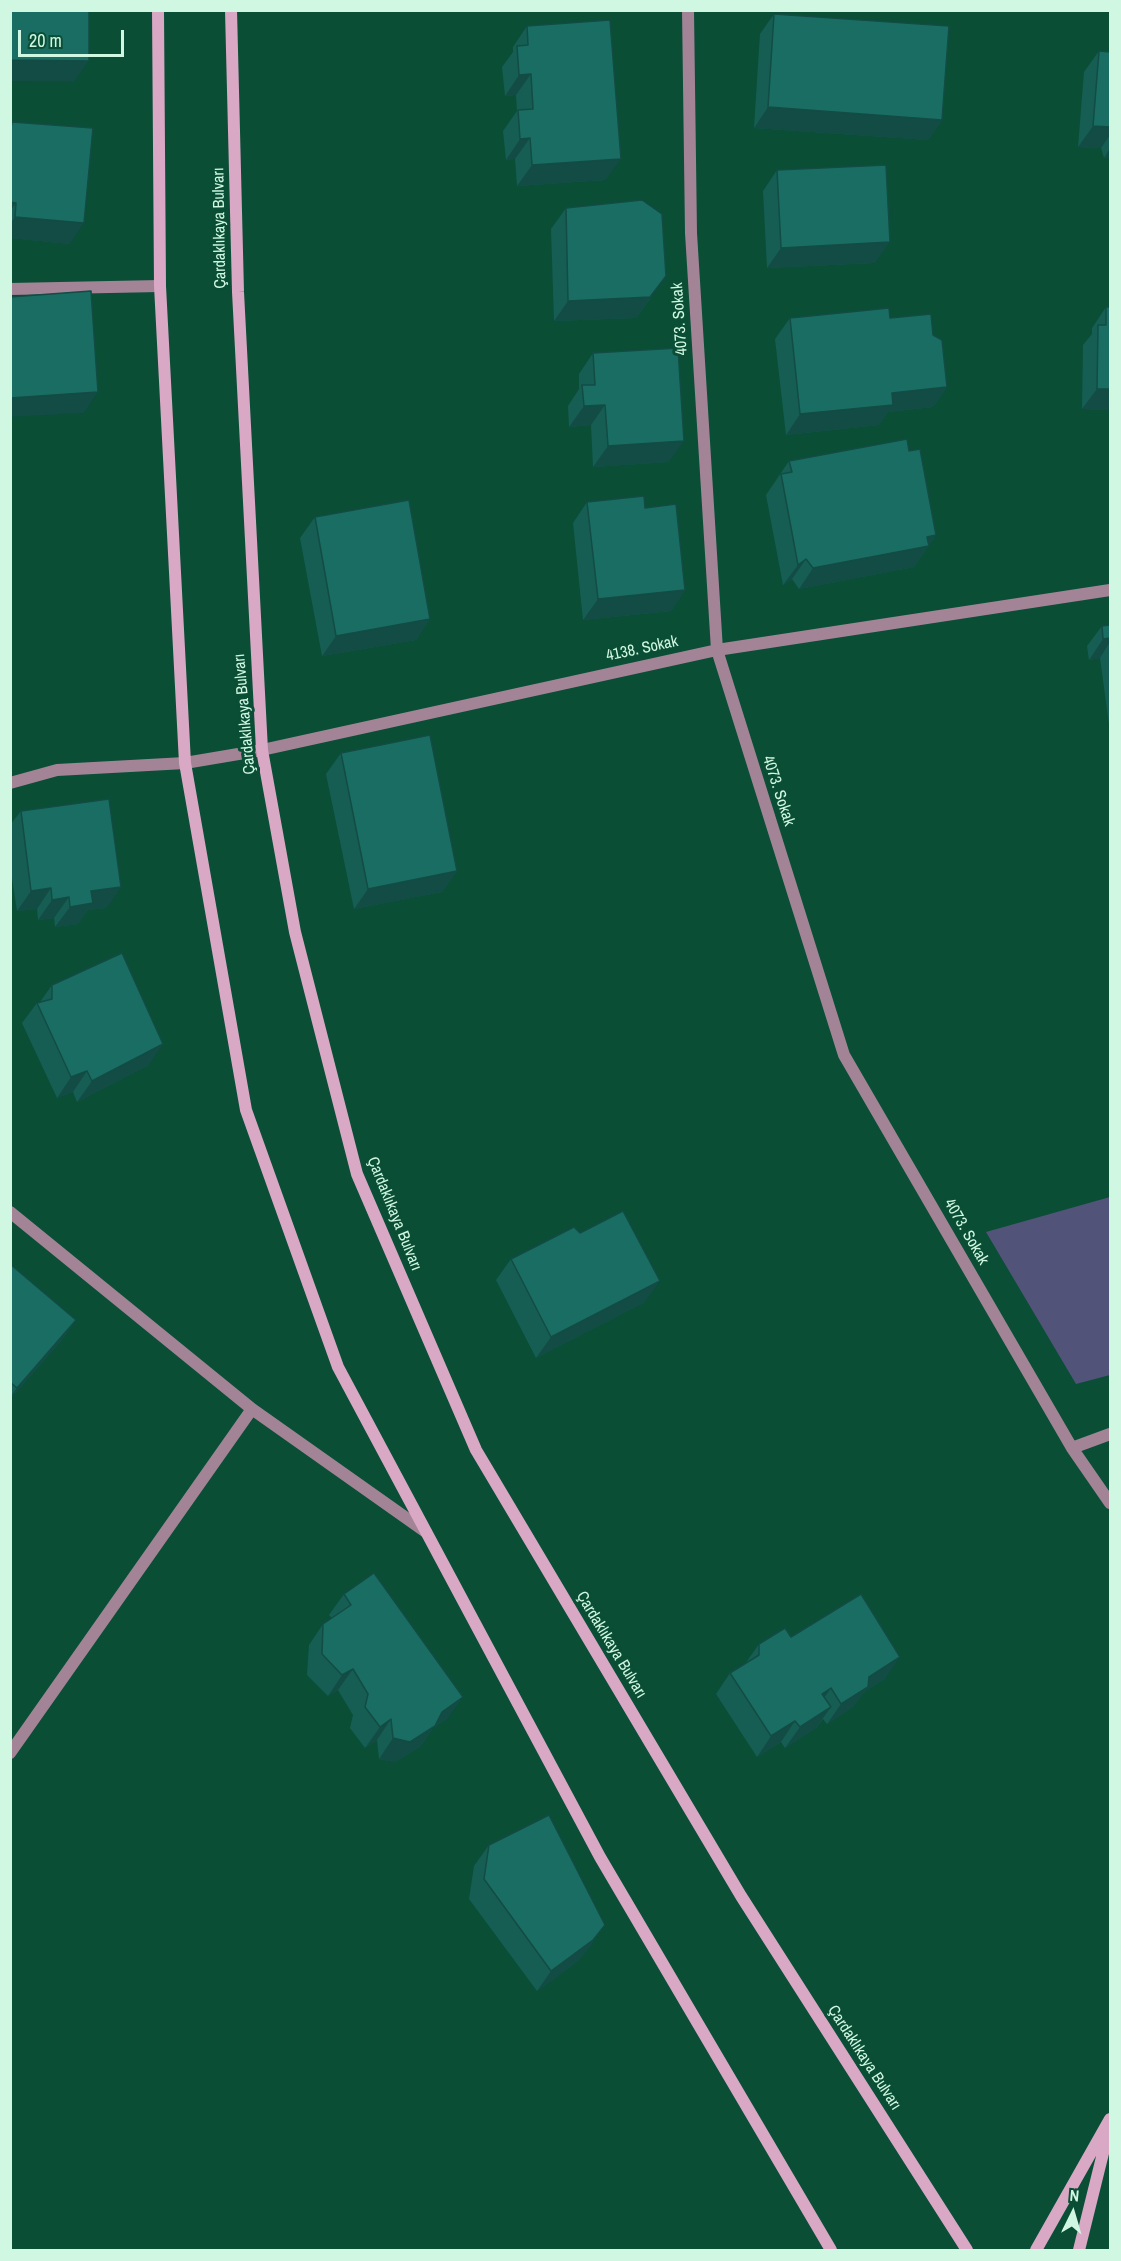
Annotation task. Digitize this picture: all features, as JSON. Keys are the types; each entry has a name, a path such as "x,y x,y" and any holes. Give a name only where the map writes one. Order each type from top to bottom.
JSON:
{"main road":[{"path":"158,10 160,286 185,763 246,1110 338,1366 600,1857 831,2250"},
{"name":"Çardaklıkaya Bulvarı","path":"231,10 238,292 262,750 296,932 357,1174 476,1450 741,1896 967,2250"},
{"path":"1036,2250 1110,2121"},
{"path":"1079,2250 1110,2121"}],"street":[{"name":"4073. Sokak","path":"688,10 691,233 717,650 844,1055 1072,1448 1110,1503"},
{"path":"10,289 160,286"},
{"name":"4138. Sokak","path":"10,783 57,770 185,763 262,750 717,650 1110,590"},
{"path":"10,1212 252,1408 426,1532"},
{"path":"10,1753 252,1408"},
{"path":"1072,1448 1110,1434"}],"shaded area":[{"path":"1110,1197 1110,1375 1076,1384 986,1232"}],"building":[{"path":"10,10 89,10 89,61 10,60"},
{"path":"774,14 949,26 942,120 768,107"},
{"path":"610,20 621,159 532,165 530,138 520,139 518,110 533,109 531,74 519,75 517,46 528,45 527,26"},
{"path":"1099,51 1110,52 1110,127 1093,126"},
{"path":"12,122 93,128 84,223 15,217 16,203 10,202"},
{"path":"886,165 890,242 781,248 777,170"},
{"path":"642,200 662,214 666,276 650,297 568,301 566,208"},
{"path":"91,291 98,392 10,398 10,297"},
{"path":"1106,307 1110,307 1110,389 1097,389 1098,325 1106,325"},
{"path":"889,308 890,318 931,314 933,335 942,340 947,387 892,393 893,405 800,414 790,318"},
{"path":"678,348 684,441 608,446 605,405 584,406 582,385 595,385 593,353"},
{"path":"907,439 909,451 920,449 936,535 927,537 929,546 813,568 806,559 798,565 781,474 792,472 789,461"},
{"path":"644,496 645,508 676,504 685,590 598,599 587,502"},
{"path":"409,500 430,619 336,636 315,517"},
{"path":"1110,625 1110,638 1103,639 1102,626"},
{"path":"430,735 457,871 368,889 341,753"},
{"path":"109,799 121,887 91,891 93,903 70,907 69,897 52,900 51,888 31,891 21,811"},
{"path":"122,953 163,1044 92,1081 87,1071 71,1077 37,1003 52,999 52,985"},
{"path":"623,1211 660,1281 551,1337 511,1259 574,1227 580,1233"},
{"path":"10,1264 76,1320 17,1388 10,1382"},
{"path":"374,1573 463,1697 442,1712 435,1726 410,1742 393,1738 391,1719 380,1727 365,1707 368,1694 353,1669 342,1675 322,1654 323,1624 351,1605 344,1594"},
{"path":"861,1594 900,1657 869,1677 868,1687 841,1704 831,1688 822,1694 831,1707 800,1727 795,1721 771,1736 730,1673 759,1655 759,1644 785,1628 791,1637"},
{"path":"549,1815 605,1925 593,1940 551,1971 484,1879 489,1845"}]}
